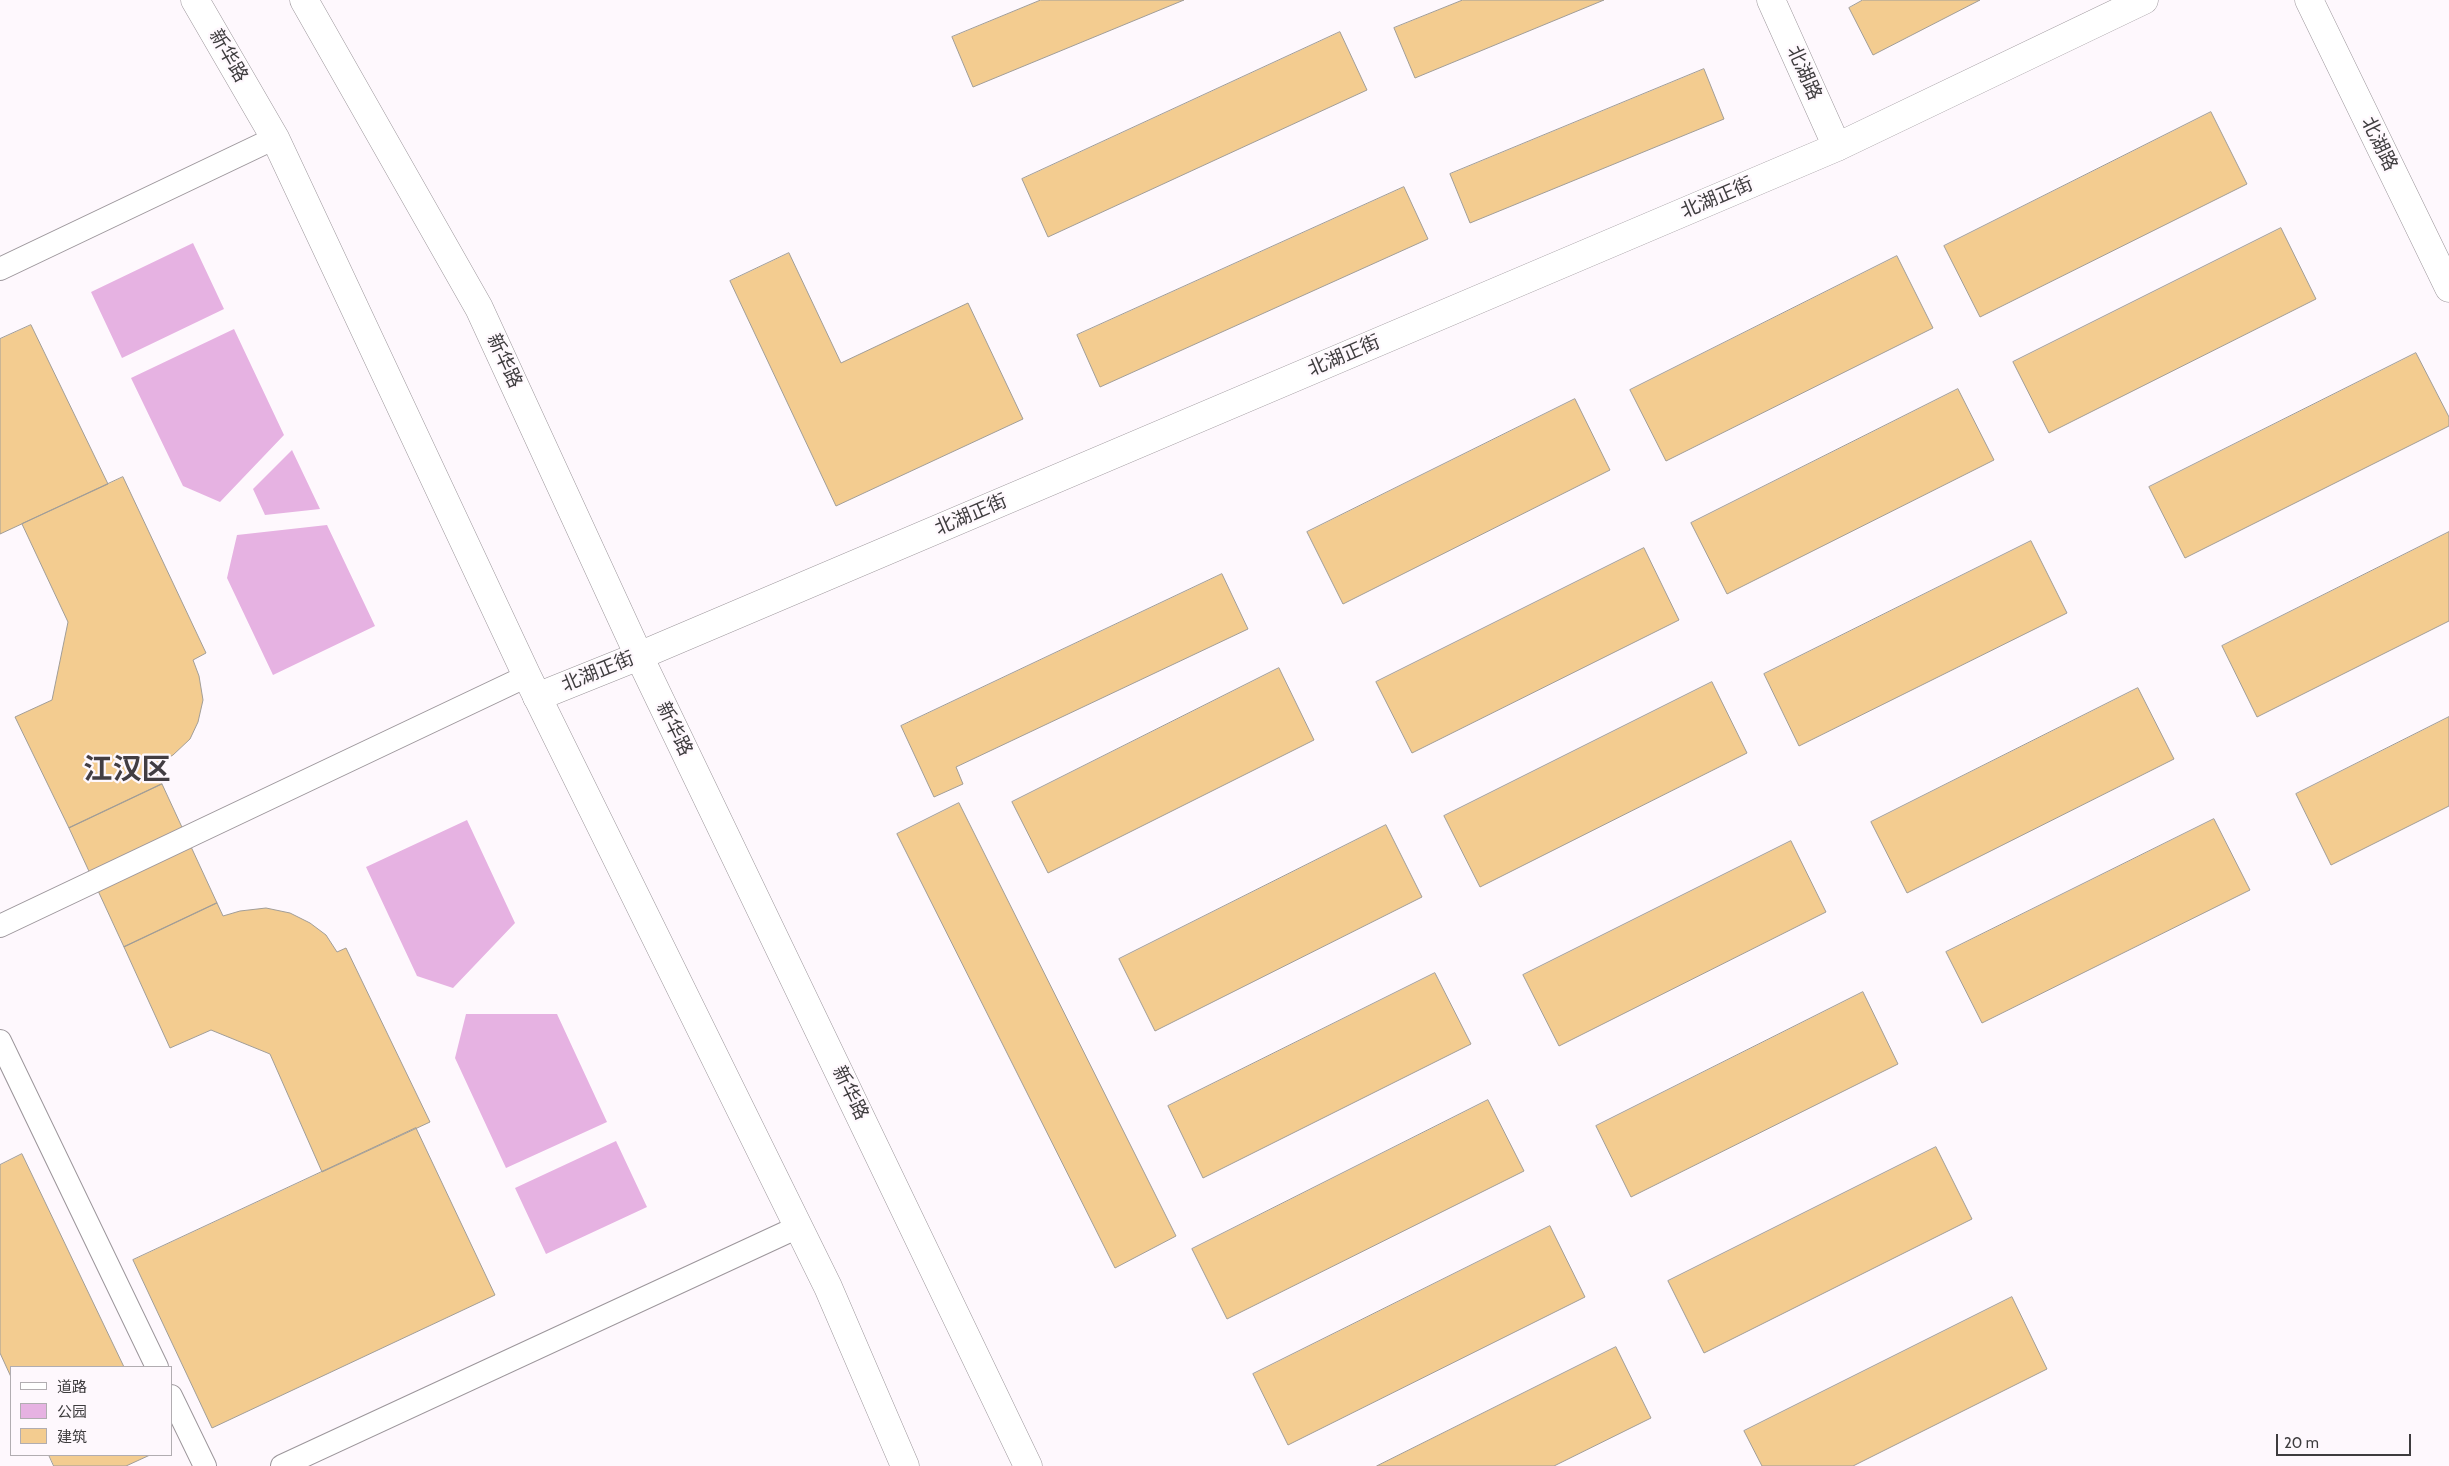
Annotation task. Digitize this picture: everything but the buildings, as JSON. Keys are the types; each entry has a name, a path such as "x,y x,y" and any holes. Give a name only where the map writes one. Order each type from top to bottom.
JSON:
{"main road":[{"name":"新华路","path":"195,0 275,138 532,686 828,1287 905,1466"},
{"name":"新华路","path":"304,0 479,308 639,656 1028,1466"},
{"name":"北湖路","path":"1771,0 1837,147"},
{"name":"北湖正街","path":"532,686 639,656 1837,147 2144,0"},
{"name":"北湖路","path":"2309,0 2449,288"}],"lane":[{"path":"0,269 275,138"},
{"path":"0,926 532,686"},
{"path":"0,1041 157,1366"},
{"path":"282,1466 798,1227"},
{"path":"172,1398 205,1466"}],"green space":[{"path":"193,243 224,309 122,358 91,292"},
{"path":"234,329 284,435 220,502 183,486 131,378"},
{"path":"292,450 320,509 265,515 253,489"},
{"path":"327,525 375,626 273,675 227,578 237,535"},
{"path":"467,820 515,923 453,988 417,976 366,867"},
{"path":"466,1014 557,1014 607,1122 506,1168 455,1058"},
{"path":"616,1141 647,1207 546,1254 515,1188"}],"district":[{"name":"江汉区","path":"127,770"}]}
